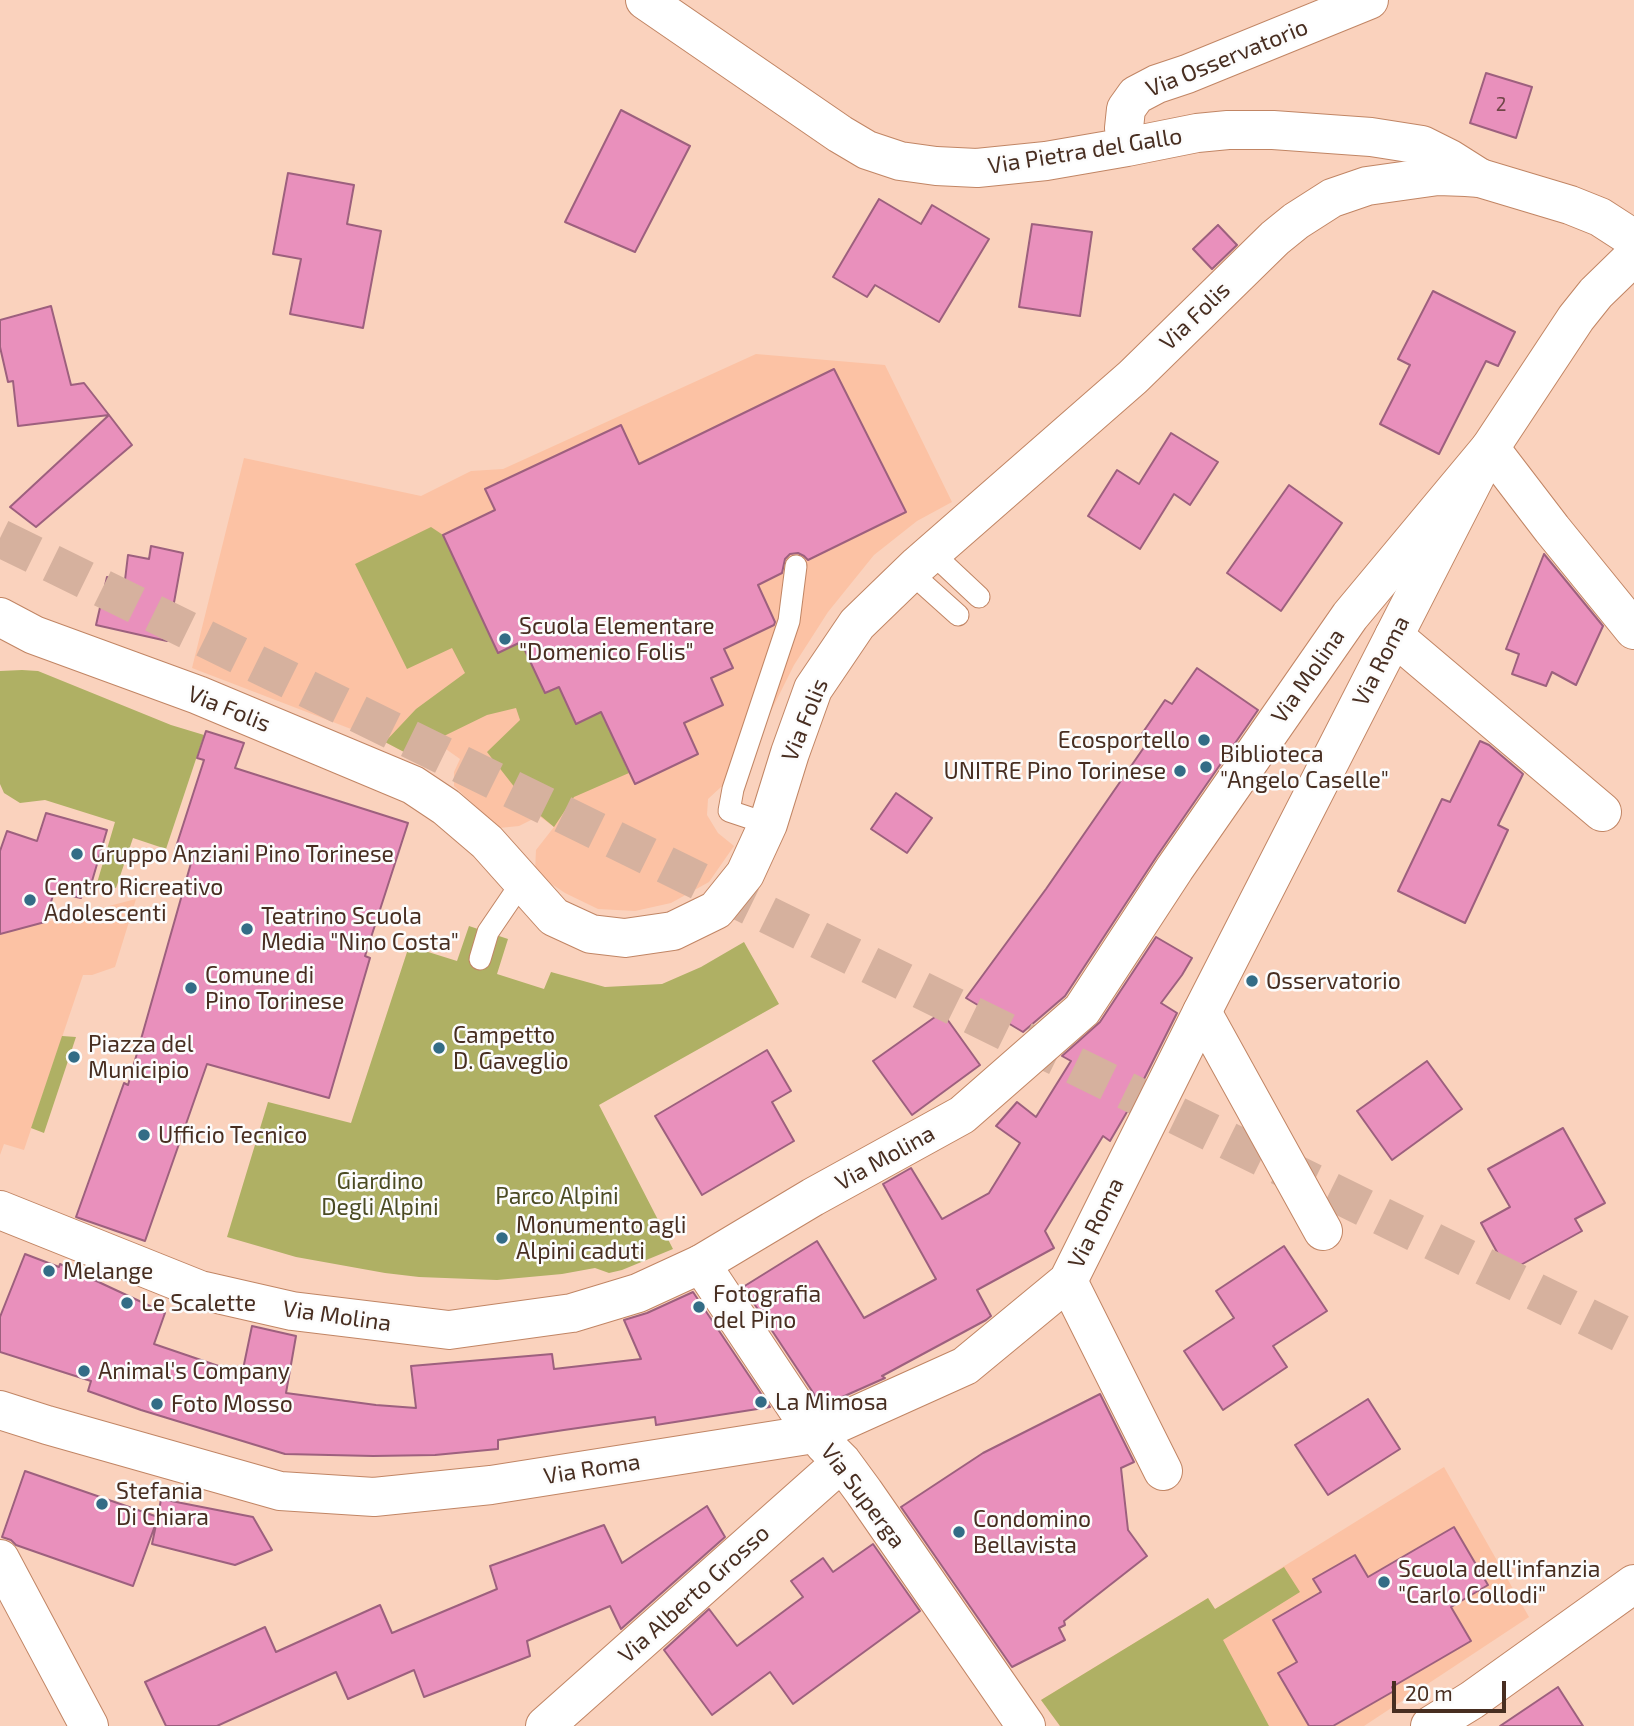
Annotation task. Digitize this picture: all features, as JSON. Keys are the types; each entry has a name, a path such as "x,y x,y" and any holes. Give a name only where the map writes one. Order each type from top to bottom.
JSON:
{"street":[{"name":"Via Pietra del Gallo","path":"645,0 840,134 867,150 900,161 977,168 1046,161 1196,133 1228,130 1299,131 1371,136 1422,145 1480,178"},
{"name":"Via Osservatorio","path":"1128,147 1126,109 1136,95 1157,84 1369,0"},
{"name":"Via Folis","path":"0,617 34,635 198,695 413,785 446,807 488,842 554,917 591,934 625,938 673,931 716,910 745,874 768,824 813,689 857,624 921,563 1133,377 1275,238 1296,221 1332,198 1367,186 1438,176 1480,178 1585,211 1600,217 1634,239"},
{"name":"Via Roma","path":"3,1417 280,1491 374,1497 491,1485 814,1433 965,1366 1068,1281 1490,448 1576,318 1596,293 1634,256"},
{"path":"1490,448 1634,630"},
{"name":"Via Molina","path":"0,1210 200,1290 292,1311 449,1330 572,1313 638,1293 701,1264 813,1197 962,1115 1082,1010 1175,868 1350,616 1490,448"},
{"path":"1394,636 1602,812"},
{"path":"1202,1012 1323,1231"},
{"name":"Via Superga","path":"701,1264 814,1433 842,1462 1027,1726"},
{"path":"1068,1281 1163,1471"},
{"name":"Via Alberto Grosso","path":"545,1726 842,1462"},
{"path":"0,1559 89,1726"},
{"path":"1430,1726 1472,1700 1634,1584"}],"lane":[{"path":"921,563 979,597"},
{"path":"921,563 958,615"},
{"path":"768,824 729,811 733,789 789,621 796,566"},
{"path":"480,959 488,932 522,882"}],"shaded area":[{"name":"Scuola Elementare \"Domenico Folis\"","path":"756,354 885,365 952,502 917,521 874,555 828,612 794,665 770,713 745,780 733,789 721,787 708,799 707,815 718,833 734,846 709,882 671,903 635,911 598,909 565,893 535,873 536,850 554,827 539,816 519,826 499,828 454,786 454,772 460,759 443,747 431,760 423,762 385,742 192,668 244,458 421,496 471,471 503,469"},
{"path":"136,899 115,967 92,975 83,975 24,1150 4,1144 0,1155 0,934"},
{"name":"Scuola dell'infanzia \"Carlo Collodi\"","path":"1444,1467 1529,1617 1364,1726 1060,1726 1041,1700 1208,1598 1215,1609"}],"green space":[{"path":"431,527 443,535 498,653 521,642 545,693 559,687 576,723 601,712 629,773 574,797 554,827 530,807 487,752 520,720 516,708 487,715 444,736 423,762 385,742 416,709 465,673 452,648 407,669 355,564"},
{"path":"0,671 38,671 171,725 204,735 166,849 133,838 116,888 97,883 115,822 45,800 20,803 4,793 0,784"},
{"path":"469,926 508,939 497,974 544,989 551,972 605,987 662,984 701,967 744,942 779,1004 599,1105 673,1249 609,1273 595,1268 497,1280 385,1273 296,1257 227,1237 268,1102 351,1123 409,946 457,961"},
{"path":"62,1036 76,1037 44,1133 31,1128"},
{"path":"1284,1567 1300,1592 1223,1640 1269,1726 1060,1726 1041,1700 1208,1598 1215,1609"}],"building":[{"path":"1486,73 1532,87 1516,138 1470,123"},
{"path":"621,110 690,146 635,252 565,222"},
{"path":"288,173 354,185 347,224 381,231 363,328 290,314 301,259 273,254"},
{"path":"879,199 921,224 932,205 989,239 939,322 875,285 867,297 833,277"},
{"path":"1032,224 1092,232 1080,316 1019,307"},
{"path":"1218,225 1237,245 1212,269 1193,249"},
{"path":"1433,291 1515,332 1498,366 1486,361 1439,454 1380,424 1410,365 1398,359"},
{"path":"51,306 71,385 84,383 109,415 18,426 13,381 8,382 0,347 0,320"},
{"path":"834,369 906,512 808,560 798,553 790,554 785,559 782,573 758,585 774,625 724,649 733,668 711,678 723,705 684,723 698,754 635,784 601,712 576,724 559,687 545,693 521,642 498,653 443,535 495,510 485,489 621,425 639,464"},
{"path":"109,415 132,445 36,527 10,507"},
{"path":"1171,433 1218,462 1190,505 1174,494 1140,549 1088,516 1117,470 1139,484"},
{"path":"1289,485 1342,523 1281,611 1227,573"},
{"path":"151,546 183,553 167,641 96,625 107,577 125,580 128,555 149,559"},
{"path":"1544,554 1603,626 1576,685 1552,672 1546,686 1512,674 1519,654 1506,649"},
{"path":"1197,668 1258,710 1065,996 1023,1032 966,998 1046,889 1147,743 1139,738 1165,700 1172,704"},
{"path":"206,731 244,743 235,768 408,823 365,956 370,958 329,1098 207,1064 145,1241 76,1217 124,1083 128,1085 193,856 175,850 204,760 197,758"},
{"path":"1480,741 1489,745 1523,774 1498,825 1508,830 1465,923 1398,891 1442,799 1450,802"},
{"path":"896,793 932,818 907,853 871,829"},
{"path":"46,813 107,830 90,888 84,887 81,898 54,892 45,922 0,934 0,851 7,831 37,841"},
{"path":"1156,937 1192,958 1161,1003 1177,1013 1110,1141 1103,1136 1045,1231 1054,1248 977,1290 991,1316 986,1320 882,1376 885,1378 822,1406 743,1287 817,1241 864,1318 936,1279 883,1184 911,1168 942,1219 989,1193 1020,1143 996,1126 1017,1102 1036,1117 1071,1061 1062,1056 1100,1022"},
{"path":"942,1012 980,1065 912,1115 873,1061"},
{"path":"767,1050 791,1091 772,1102 794,1141 702,1195 655,1116"},
{"path":"1427,1061 1462,1109 1392,1160 1357,1111"},
{"path":"1563,1128 1605,1203 1575,1219 1582,1231 1508,1272 1481,1223 1510,1207 1488,1169"},
{"path":"1284,1246 1327,1311 1273,1346 1287,1367 1223,1410 1184,1351 1234,1318 1216,1291"},
{"path":"25,1254 59,1267 60,1264 165,1313 154,1344 242,1374 252,1326 296,1336 286,1393 416,1408 411,1366 552,1354 554,1369 641,1359 624,1320 647,1313 693,1292 770,1407 656,1425 655,1417 498,1440 498,1449 435,1455 285,1454 141,1410 88,1391 91,1381 0,1352 0,1317"},
{"name":"Condomino Bellavista","path":"1100,1394 1134,1462 1121,1468 1128,1530 1147,1556 1064,1621 1065,1625 1059,1628 1065,1640 1012,1667 901,1507 983,1453"},
{"path":"1368,1399 1400,1449 1328,1495 1295,1445"},
{"path":"25,1471 158,1517 161,1499 253,1517 272,1550 235,1565 152,1544 157,1520 133,1586 16,1545 2,1537"},
{"path":"707,1506 725,1537 621,1629 610,1606 527,1641 530,1656 424,1697 414,1670 348,1699 336,1672 217,1726 166,1726 145,1682 265,1627 276,1652 380,1605 392,1633 497,1589 490,1566 604,1525 622,1563"},
{"path":"1454,1527 1488,1585 1451,1607 1471,1641 1392,1687 1394,1691 1333,1726 1309,1726 1278,1673 1297,1662 1273,1620 1321,1592 1313,1579 1355,1555 1368,1577"},
{"path":"873,1544 920,1611 793,1704 770,1672 712,1715 664,1650 709,1609 737,1646 803,1597 791,1581 823,1558 833,1572"},
{"path":"1558,1687 1583,1726 1500,1726"}],"tunnel":[{"path":"0,538 1634,1340"}],"place":[{"name":"Scuola Elementare \"Domenico Folis\"","path":"505,639"},
{"name":"Ecosportello","path":"1204,740"},
{"name":"Biblioteca \"Angelo Caselle\"","path":"1206,767"},
{"name":"UNITRE Pino Torinese","path":"1180,771"},
{"name":"Gruppo Anziani Pino Torinese","path":"77,854"},
{"name":"Centro Ricreativo Adolescenti","path":"30,900"},
{"name":"Teatrino Scuola Media \"Nino Costa\"","path":"247,929"},
{"name":"Osservatorio","path":"1252,981"},
{"name":"Comune di Pino Torinese","path":"191,988"},
{"name":"Campetto D. Gaveglio","path":"439,1048"},
{"name":"Piazza del Municipio","path":"74,1057"},
{"name":"Ufficio Tecnico","path":"144,1135"},
{"name":"Monumento agli Alpini caduti","path":"502,1238"},
{"name":"Melange","path":"49,1271"},
{"name":"Le Scalette","path":"127,1303"},
{"name":"Fotografia del Pino","path":"699,1307"},
{"name":"Animal's Company","path":"84,1371"},
{"name":"La Mimosa","path":"761,1402"},
{"name":"Foto Mosso","path":"157,1404"},
{"name":"Stefania Di Chiara","path":"102,1504"},
{"name":"Condomino Bellavista","path":"959,1532"},
{"name":"Scuola dell'infanzia \"Carlo Collodi\"","path":"1384,1582"}],"park label":[{"name":"Giardino Degli Alpini","path":"380,1194"},
{"name":"Parco Alpini","path":"557,1196"}]}
